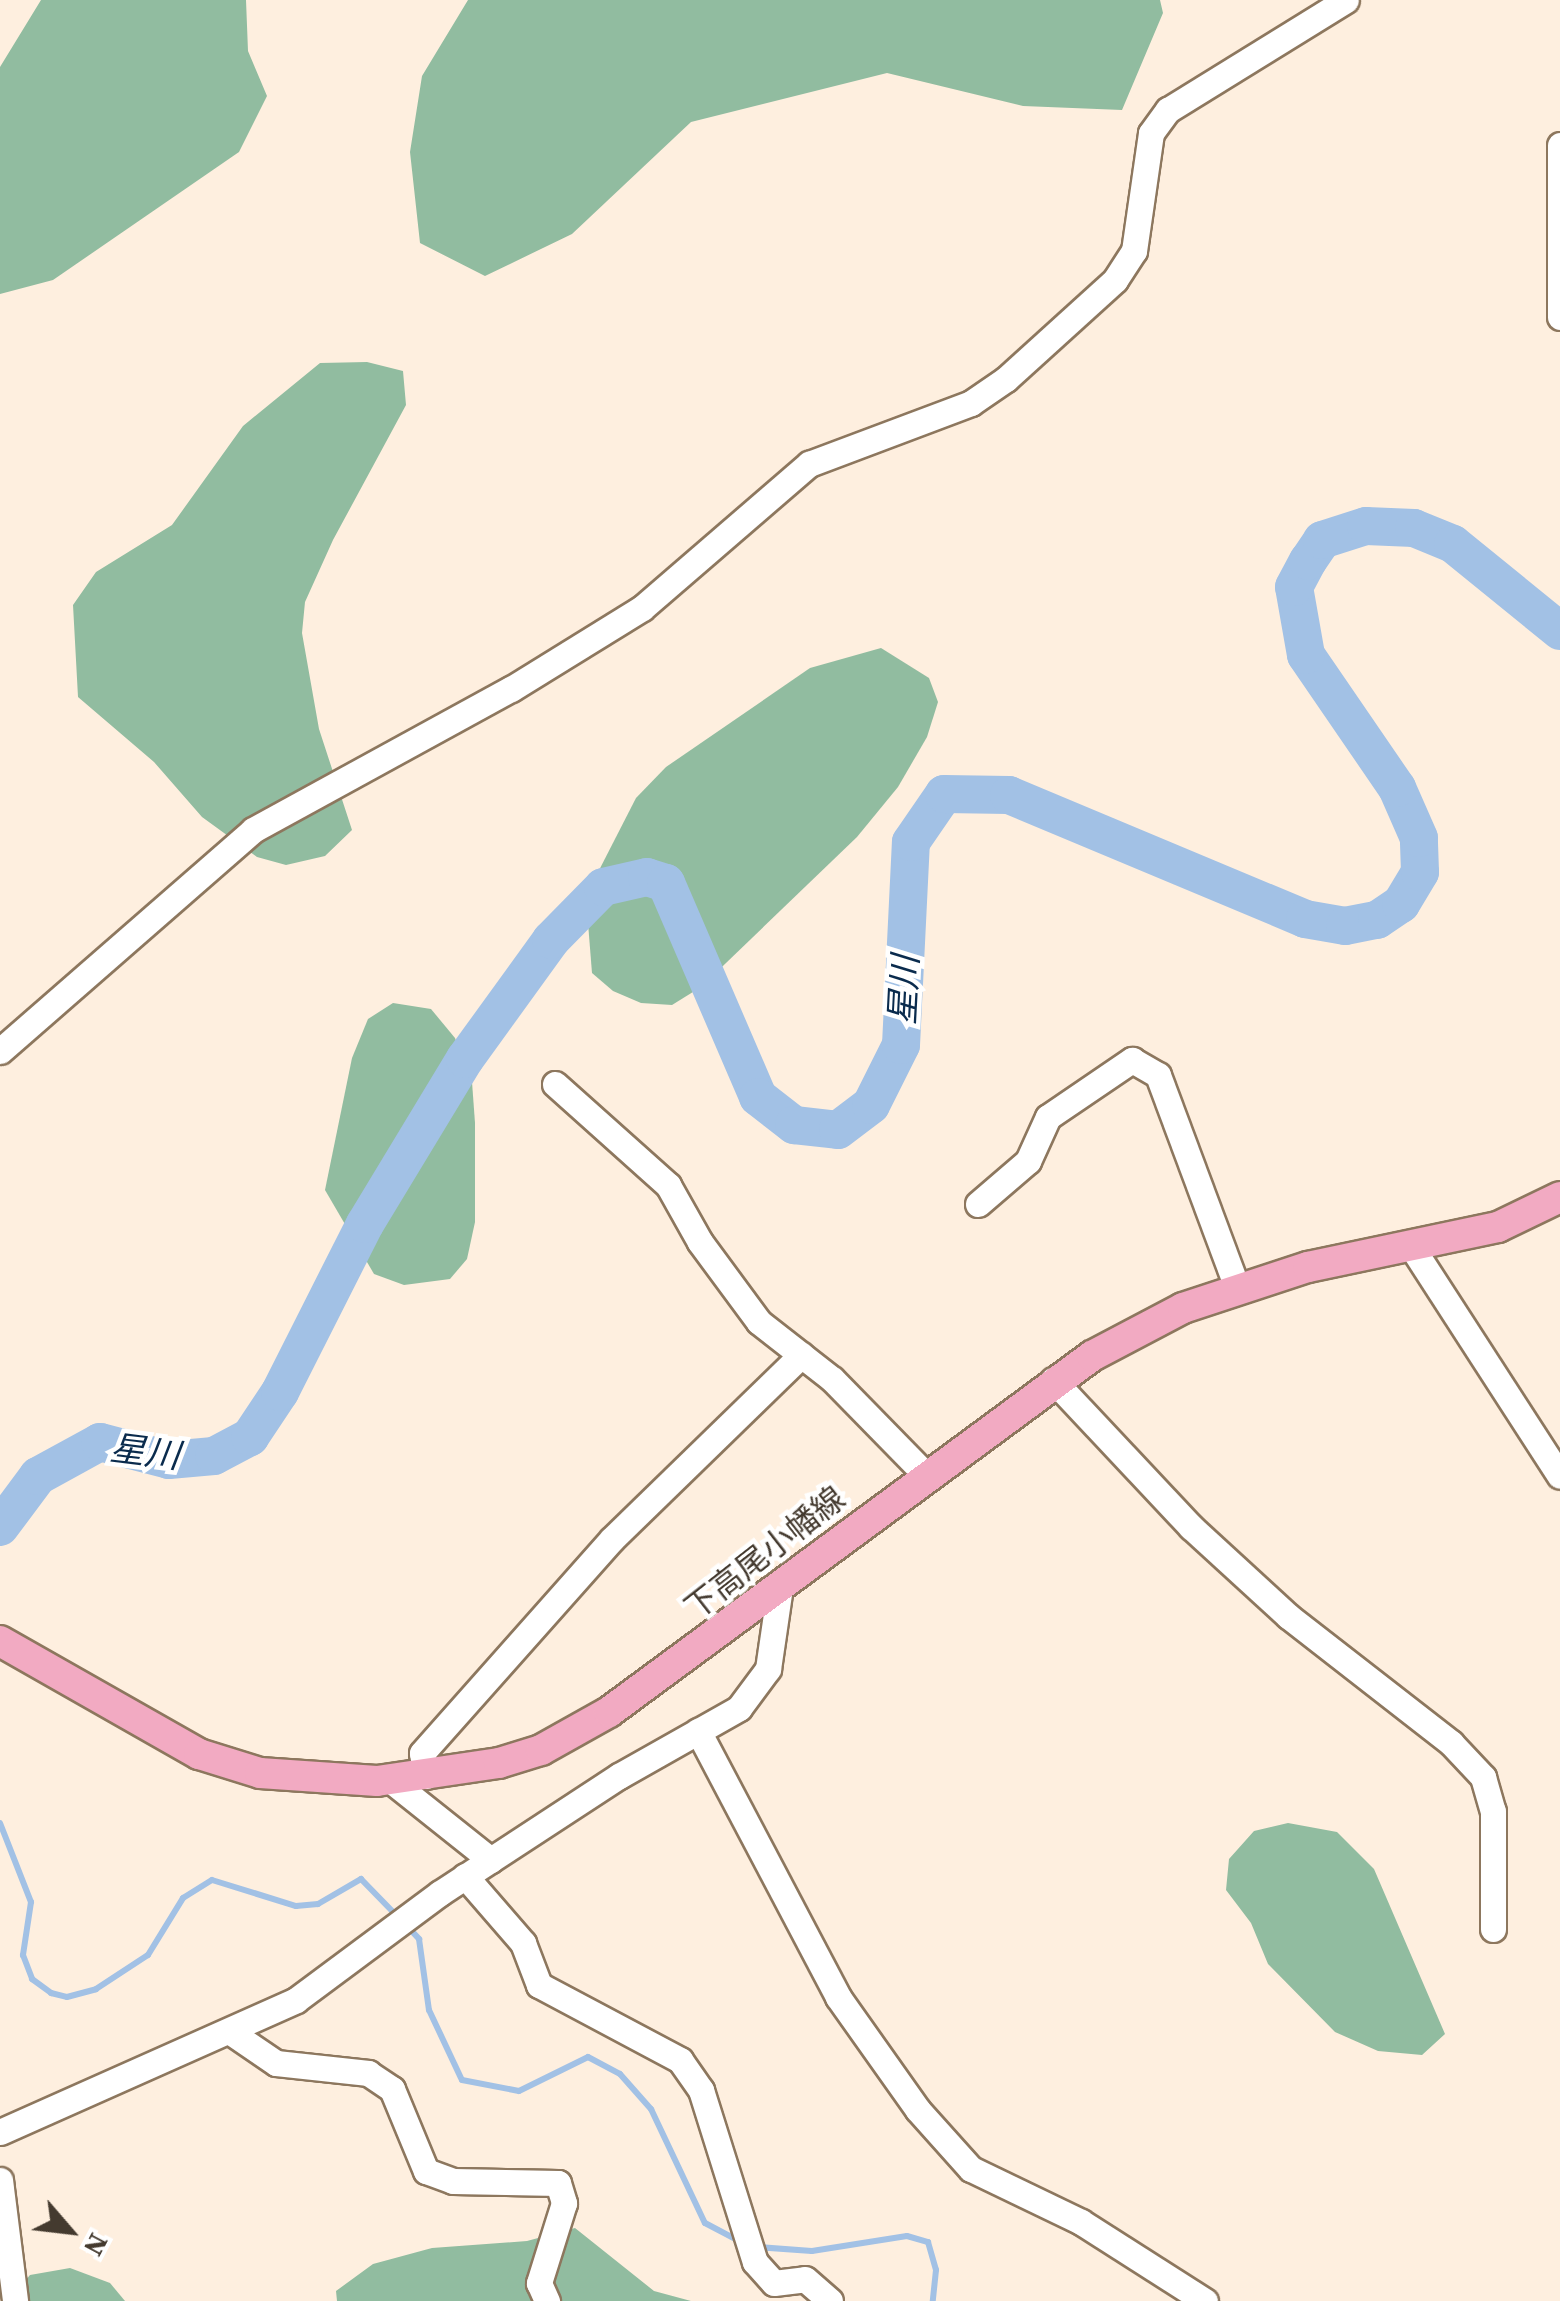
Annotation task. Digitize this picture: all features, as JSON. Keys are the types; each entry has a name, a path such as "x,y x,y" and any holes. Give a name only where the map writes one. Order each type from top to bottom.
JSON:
{"main road":[{"name":"下高尾小幡線","path":"0,1641 198,1754 260,1773 389,1779 499,1763 573,1734 780,1587 1054,1380 1183,1308 1308,1267 1413,1249 1498,1227 1560,1197"}],"street":[{"path":"0,1051 253,830 618,624 809,464 971,403 1006,379 1115,280 1134,251 1151,133 1168,110 1346,0"},
{"path":"1560,145 1560,317"},
{"path":"978,1204 1028,1161 1048,1118 1132,1060 1158,1075 1238,1290"},
{"path":"554,1084 668,1185 700,1242 759,1322 801,1355 925,1474"},
{"path":"1413,1249 1560,1476"},
{"path":"426,1776 422,1753 587,1568 801,1355"},
{"path":"1054,1380 1191,1527 1288,1616 1451,1743 1482,1777 1492,1810 1494,1928"},
{"path":"0,2132 296,2000 465,1876 739,1708 768,1669 780,1587"},
{"path":"698,1731 838,1998 960,2158 1018,2196 1082,2222 1205,2301"},
{"path":"389,1779 491,1860"},
{"path":"465,1876 523,1943 538,1985 680,2060 701,2090 755,2262 774,2282 805,2279 830,2301"},
{"path":"228,2032 276,2063 368,2073 392,2088 426,2171 453,2181 558,2183 564,2204 539,2283 547,2301"},
{"path":"0,2180 15,2301"}],"green space":[{"path":"41,0 246,0 248,51 267,96 239,152 53,280 0,294 0,67"},
{"path":"468,0 1160,0 1163,13 1122,110 1023,106 887,73 691,122 572,234 485,276 420,243 410,152 422,76"},
{"path":"367,362 403,371 406,405 333,540 305,602 302,633 319,729 352,830 325,856 286,865 257,857 202,817 154,762 78,697 73,605 96,572 172,525 243,426 320,363"},
{"path":"881,648 929,678 938,702 927,737 898,787 857,837 701,987 672,1005 641,1003 613,991 592,973 588,923 593,882 636,798 666,767 810,668"},
{"path":"393,1003 431,1009 455,1038 472,1082 475,1123 475,1222 467,1259 450,1279 404,1285 374,1274 325,1190 352,1058 368,1019"},
{"path":"1288,1823 1337,1832 1374,1869 1445,2034 1422,2055 1378,2051 1335,2032 1268,1964 1251,1923 1226,1890 1229,1859 1254,1831"},
{"path":"575,2228 654,2291 691,2301 337,2301 336,2291 373,2264 432,2248 527,2241"},
{"path":"70,2268 110,2283 125,2301 8,2301 30,2275"}],"waterway":[{"name":"星川","path":"0,1527 38,1476 100,1442 169,1460 214,1456 250,1437 280,1392 365,1224 465,1059 551,940 603,887 647,877 666,883 758,1097 794,1125 838,1130 871,1105 901,1045 911,842 944,794 1009,795 1305,919 1345,926 1377,920 1401,904 1420,872 1419,838 1397,788 1306,655 1294,587 1308,561 1322,540 1366,526 1414,528 1453,544 1560,631"},
{"path":"0,1823 31,1902 23,1955 32,1979 51,1993 67,1997 96,1989 148,1955 183,1898 212,1880 296,1906 318,1904 361,1879 398,1917"},
{"path":"407,1926 419,1939 429,2010 462,2080 519,2091 588,2057 620,2074 651,2109 705,2223 741,2242"},
{"path":"757,2247 812,2251 907,2236 928,2242 936,2270 933,2301"}]}
